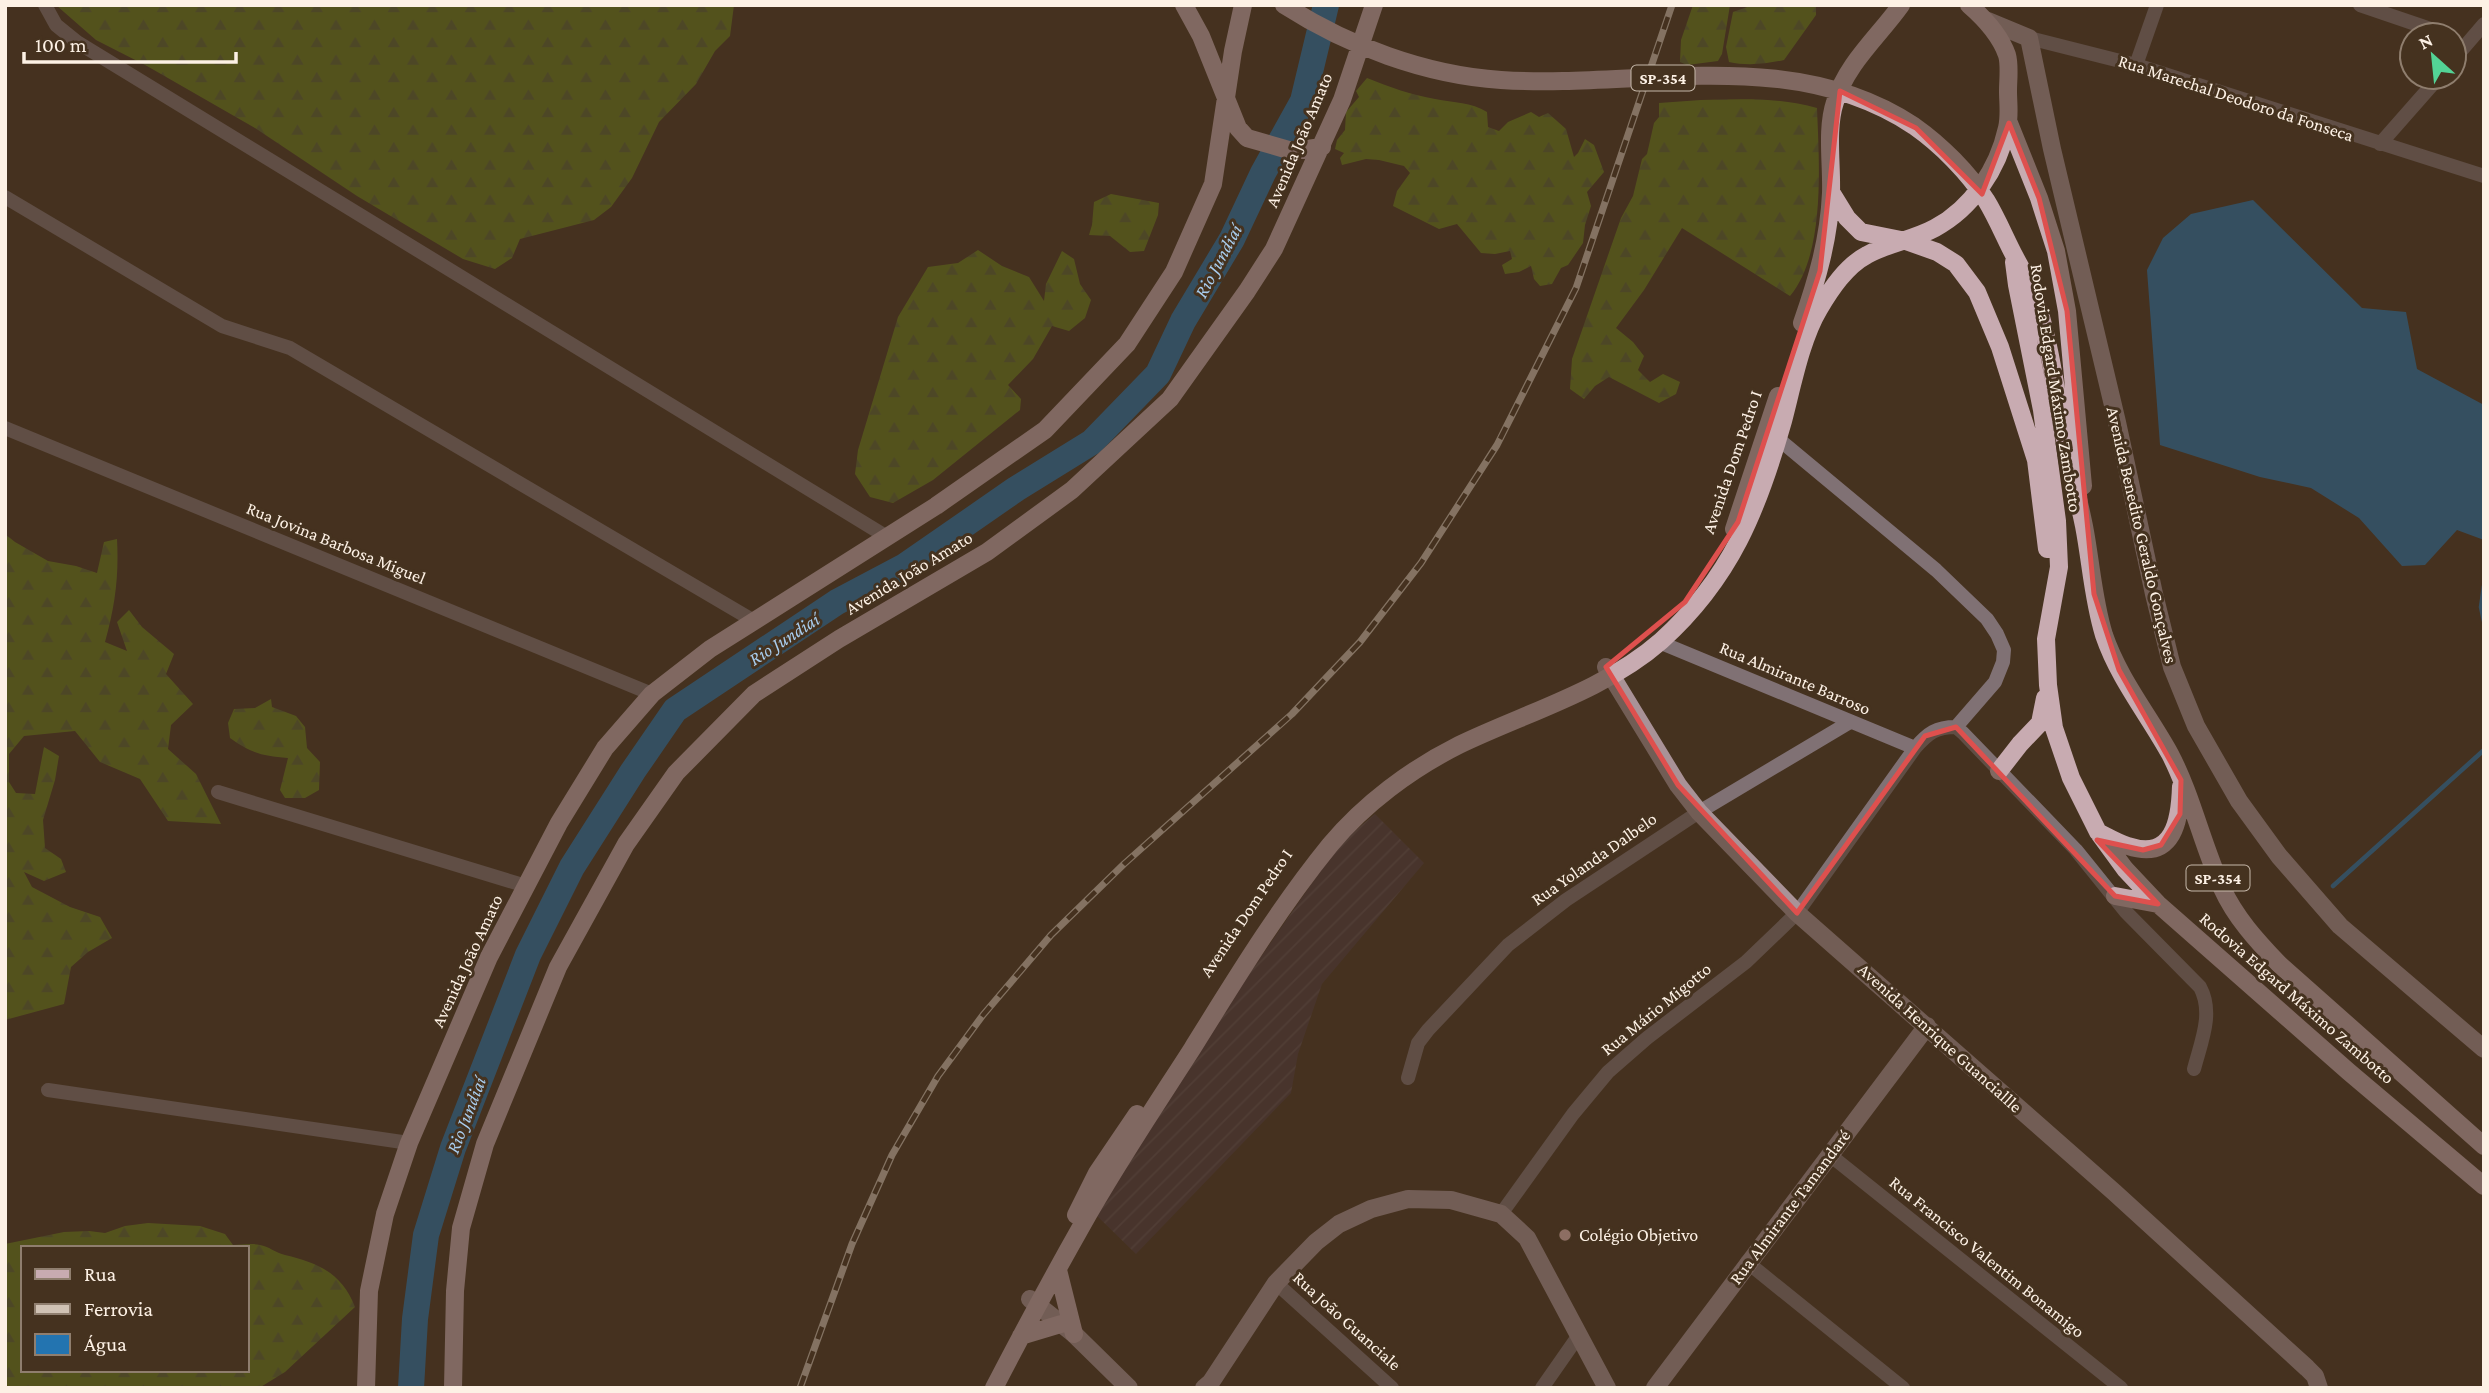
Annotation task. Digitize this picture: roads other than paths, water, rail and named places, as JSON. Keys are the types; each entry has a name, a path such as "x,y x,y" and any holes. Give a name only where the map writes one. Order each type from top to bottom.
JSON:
{"main road":[{"path":"1184,5 1201,36 1238,128 1247,138 1292,151 1322,147"},
{"name":"Avenida João Amato","path":"366,1388 369,1291 385,1214 410,1143 489,957 559,823 605,748 652,694 710,649 887,537 1045,430 1127,344 1174,272 1213,184 1243,5"},
{"name":"Rodovia Edgard Máximo Zambotto","path":"1284,5 1310,22 1372,50 1431,69 1494,80 1527,82 1720,76 1796,80 1858,96 1916,128 1940,147 1984,197 2029,281 2047,342 2066,448 2084,525 2094,594 2105,636 2124,679 2169,752 2223,891 2255,940 2306,989 2484,1146"},
{"name":"Avenida João Amato","path":"453,1388 455,1291 461,1228 485,1144 558,967 626,845 676,773 754,694 839,639 980,557 1072,490 1170,399 1247,292 1274,249 1342,100 1374,5"},
{"path":"1969,5 1988,13 2008,57 2009,123 2039,198 2056,251 2075,383 2084,525"},
{"path":"1789,375 1820,271 1827,234 1834,102 1851,68 1900,8"},
{"path":"1789,375 1816,314 1840,277 1866,255 1937,227 1962,208 1989,176 2009,123"},
{"path":"1831,192 1847,218 1861,232 1906,241 1937,252 1956,264 1977,292 2000,347 2036,460 2045,526 2049,615"},
{"name":"Rodovia Edgard Máximo Zambotto","path":"2014,255 2017,285 2042,410 2057,521 2059,567 2046,639 2048,685 2054,728 2071,778 2098,832 2125,869 2158,904 2349,1072 2484,1186"},
{"name":"Avenida Dom Pedro I","path":"994,1388 1021,1336 1034,1302 1058,1270 1106,1185 1296,888 1334,841 1383,793 1454,747 1570,696 1659,642 1689,613 1733,553 1759,499 1772,434 1789,375"},
{"name":"Avenida Dom Pedro I","path":"983,1388 1034,1302 1097,1173 1294,876 1348,812 1405,765 1448,739 1608,671 1655,632 1685,602 1721,554 1738,522 1772,434"},
{"path":"1999,771 2040,723 2048,685"},
{"path":"2098,832 2126,846 2143,850 2161,845 2174,833 2180,814 2181,780"},
{"path":"2115,896 2158,904"},
{"path":"1021,1336 1067,1329 1058,1270"}],"street":[{"path":"45,5 56,25 77,42 887,537"},
{"path":"2136,65 2157,5"},
{"path":"2360,5 2407,21"},
{"name":"Rua Marechal Deodoro da Fonseca","path":"1988,13 2029,38 2136,65 2484,176"},
{"path":"2476,44 2484,24"},
{"name":"Avenida Benedito Geraldo Gonçalves","path":"2029,38 2154,594 2172,667 2196,726 2246,812 2278,856 2340,926 2484,1049"},
{"path":"2380,144 2427,91"},
{"path":"5,197 222,326 290,348 754,621"},
{"name":"Rua Jovina Barbosa Miguel","path":"5,428 652,694"},
{"path":"1772,434 1936,570 1987,619 1997,634 2004,650 2003,662 1995,682 1956,727 2076,850 2126,912 2200,987 2206,999 2207,1015 2194,1069"},
{"name":"Rua Almirante Barroso","path":"1659,642 1915,748"},
{"name":"Avenida Henrique Guanciallle","path":"1608,671 1678,785 1699,811 1797,913 1927,1026 2307,1368 2315,1376 2319,1388"},
{"name":"Rua Yolanda Dalbelo","path":"1408,1078 1418,1043 1508,946 1566,900 1699,811 1850,722"},
{"name":"Rua Mário Migotto","path":"1501,1214 1573,1114 1608,1072 1647,1038 1746,962 1797,913 1915,748 1933,730 1956,727"},
{"path":"218,792 526,886"},
{"name":"Rua Almirante Tamandaré","path":"1655,1388 1747,1262 1927,1026"},
{"path":"48,1090 410,1143"},
{"name":"Rua Francisco Valentim Bonamigo","path":"1830,1155 2120,1388"},
{"path":"1204,1388 1211,1382 1276,1283 1316,1242 1339,1224 1371,1209 1408,1199 1451,1200 1501,1214 1527,1238 1607,1388"},
{"path":"1747,1262 1903,1388"},
{"name":"Rua João Guanciale","path":"1276,1283 1392,1388"},
{"path":"1034,1302 1067,1329 1129,1388"},
{"path":"1542,1388 1580,1335"}],"water":[{"path":"2253,200 2362,308 2406,312 2417,369 2484,405 2484,540 2457,530 2425,565 2402,566 2359,518 2311,488 2260,477 2160,445 2147,270 2163,238 2191,214"}],"waterway":[{"name":"Rio Jundiaí","path":"411,1388 415,1319 426,1235 453,1148 528,955 572,867 633,771 675,710 837,602 905,566 1016,489 1092,442 1158,374 1183,321 1232,239 1263,173 1303,101 1326,5"},
{"path":"2484,586 2481,607 2484,621"},
{"path":"2333,886 2484,750"}],"railway":[{"path":"800,1388 852,1244 892,1155 938,1076 983,1015 1051,935 1124,864 1292,714 1360,642 1421,563 1497,445 1576,288 1672,5"}],"place":[{"name":"Colégio Objetivo","path":"1565,1235"}]}
